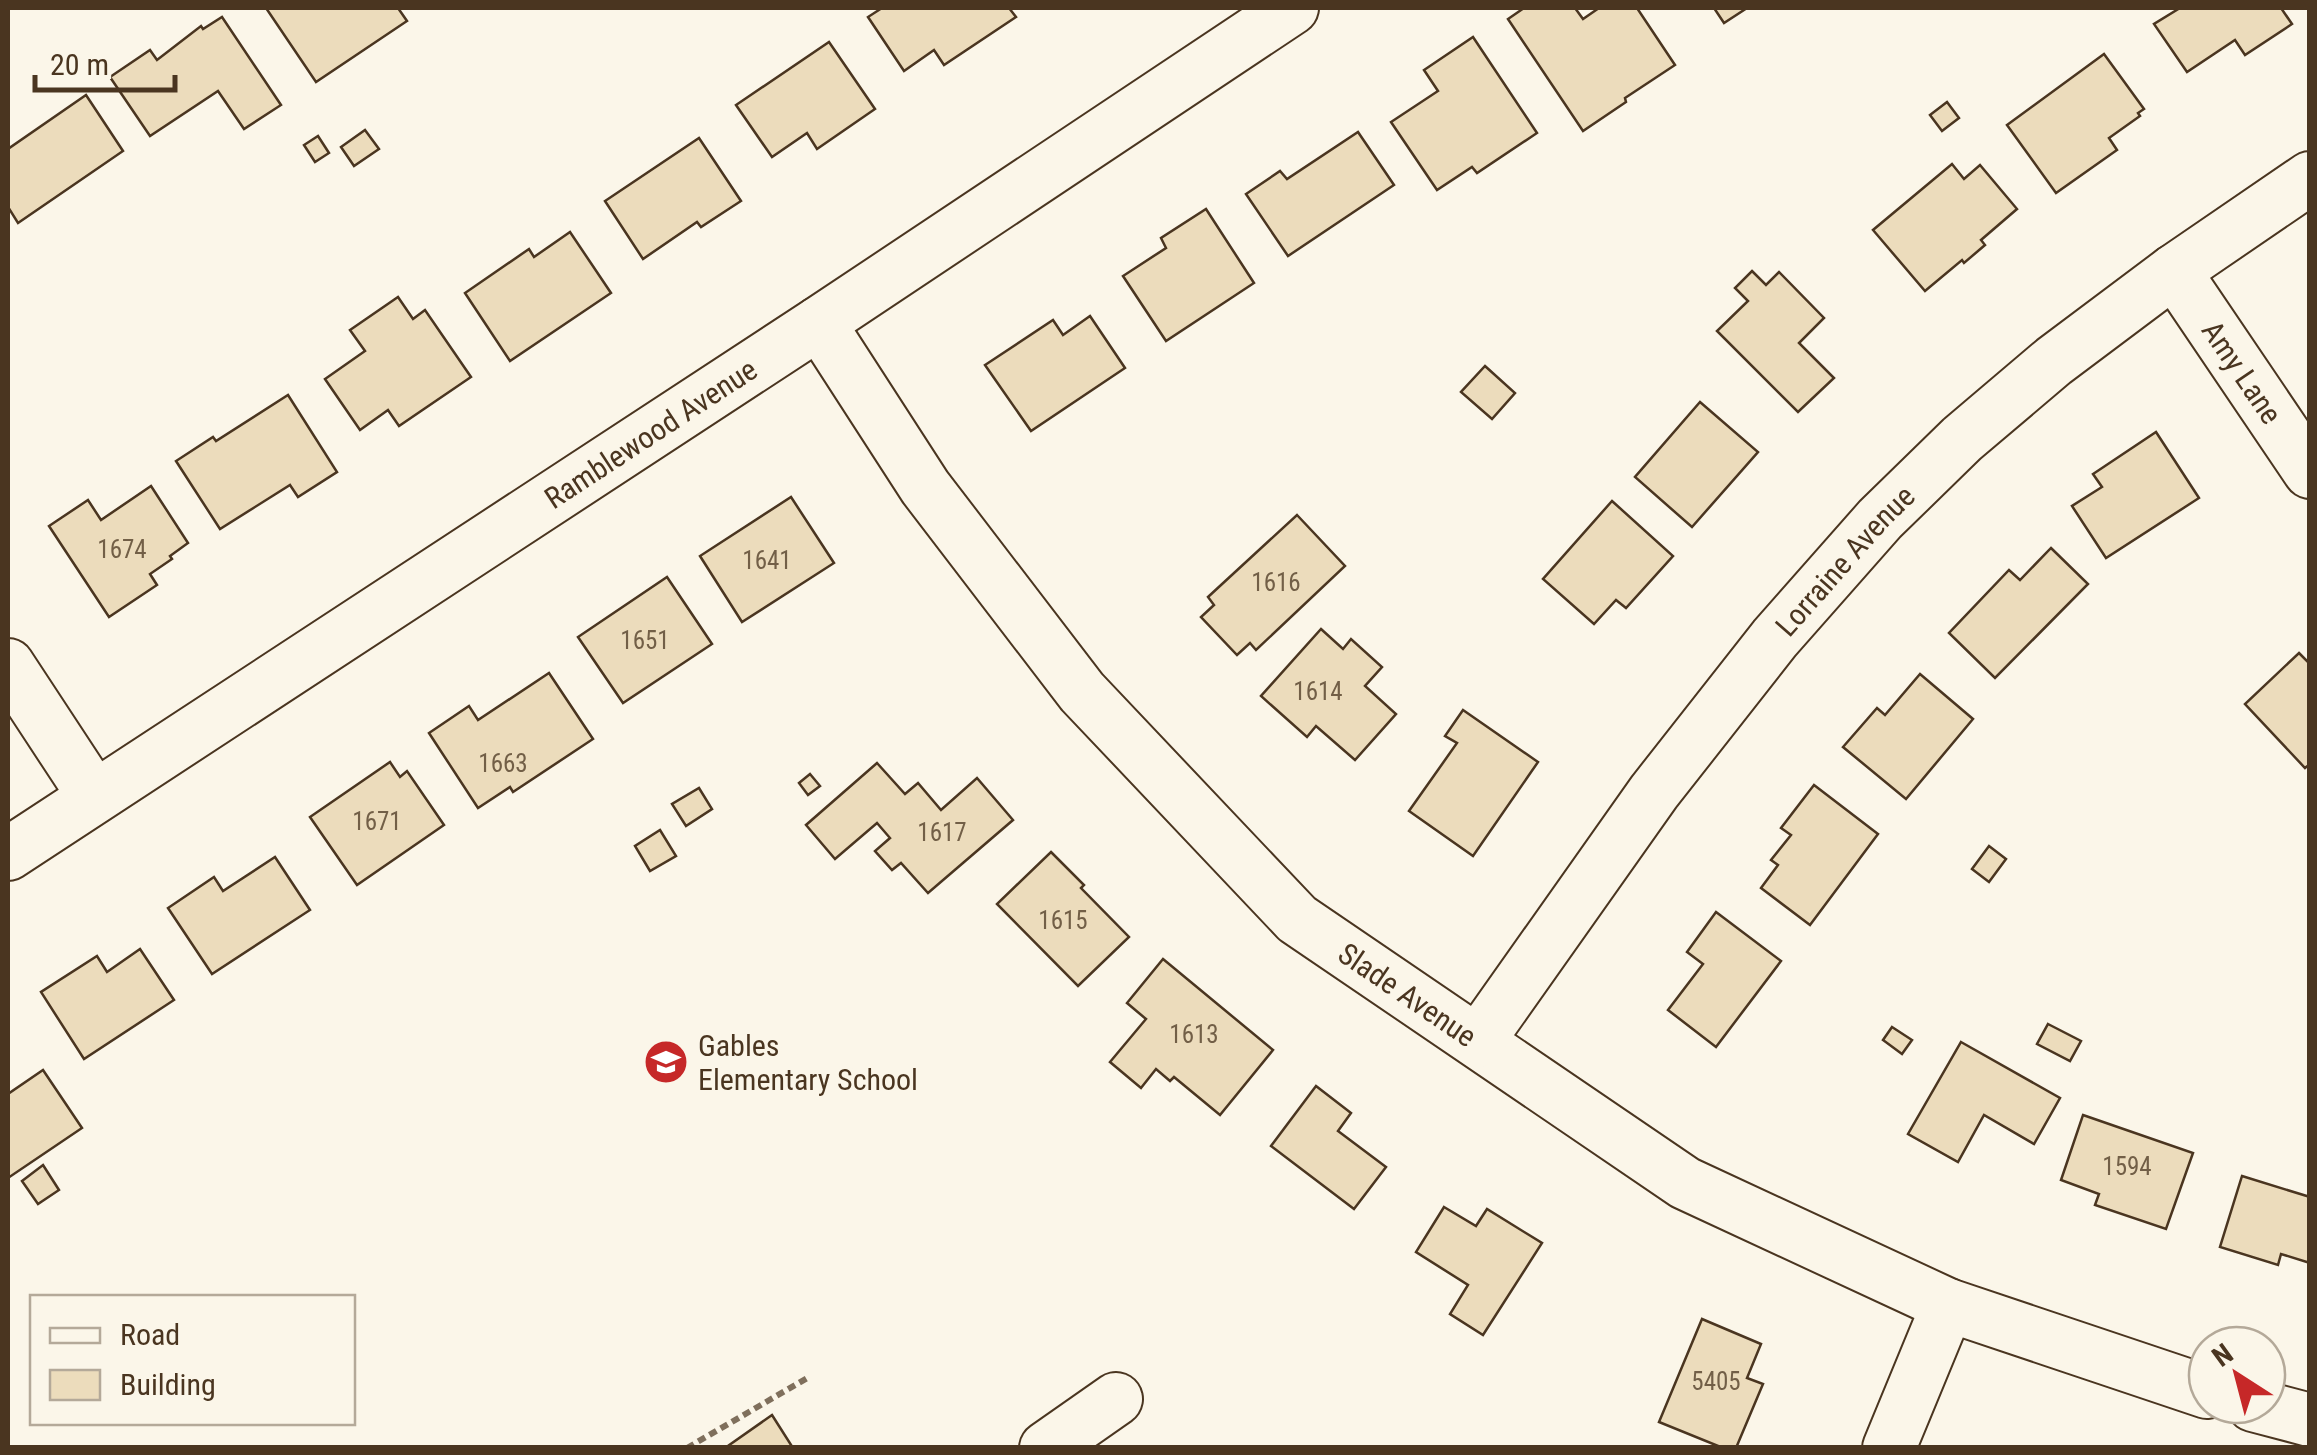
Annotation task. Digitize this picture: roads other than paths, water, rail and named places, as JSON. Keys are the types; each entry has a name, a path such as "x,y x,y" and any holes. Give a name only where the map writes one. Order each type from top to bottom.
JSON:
{"street":[{"name":"Ramblewood Avenue","path":"8,854 1292,8"},
{"name":"Lorraine Avenue","path":"1478,1041 1654,792 1775,638 1880,519 1962,439 2054,361 2310,178"},
{"name":"Amy Lane","path":"2174,272 2310,472"},
{"name":"Slade Avenue","path":"819,323 925,487 1082,692 1297,919 1685,1183 1948,1306 2187,1385"},
{"path":"8,665 94,796"},
{"path":"1888,1448 1948,1306"},
{"path":"1046,1448 1116,1398"}],"place":[{"name":"Gables Elementary School","path":"666,1062"}]}
